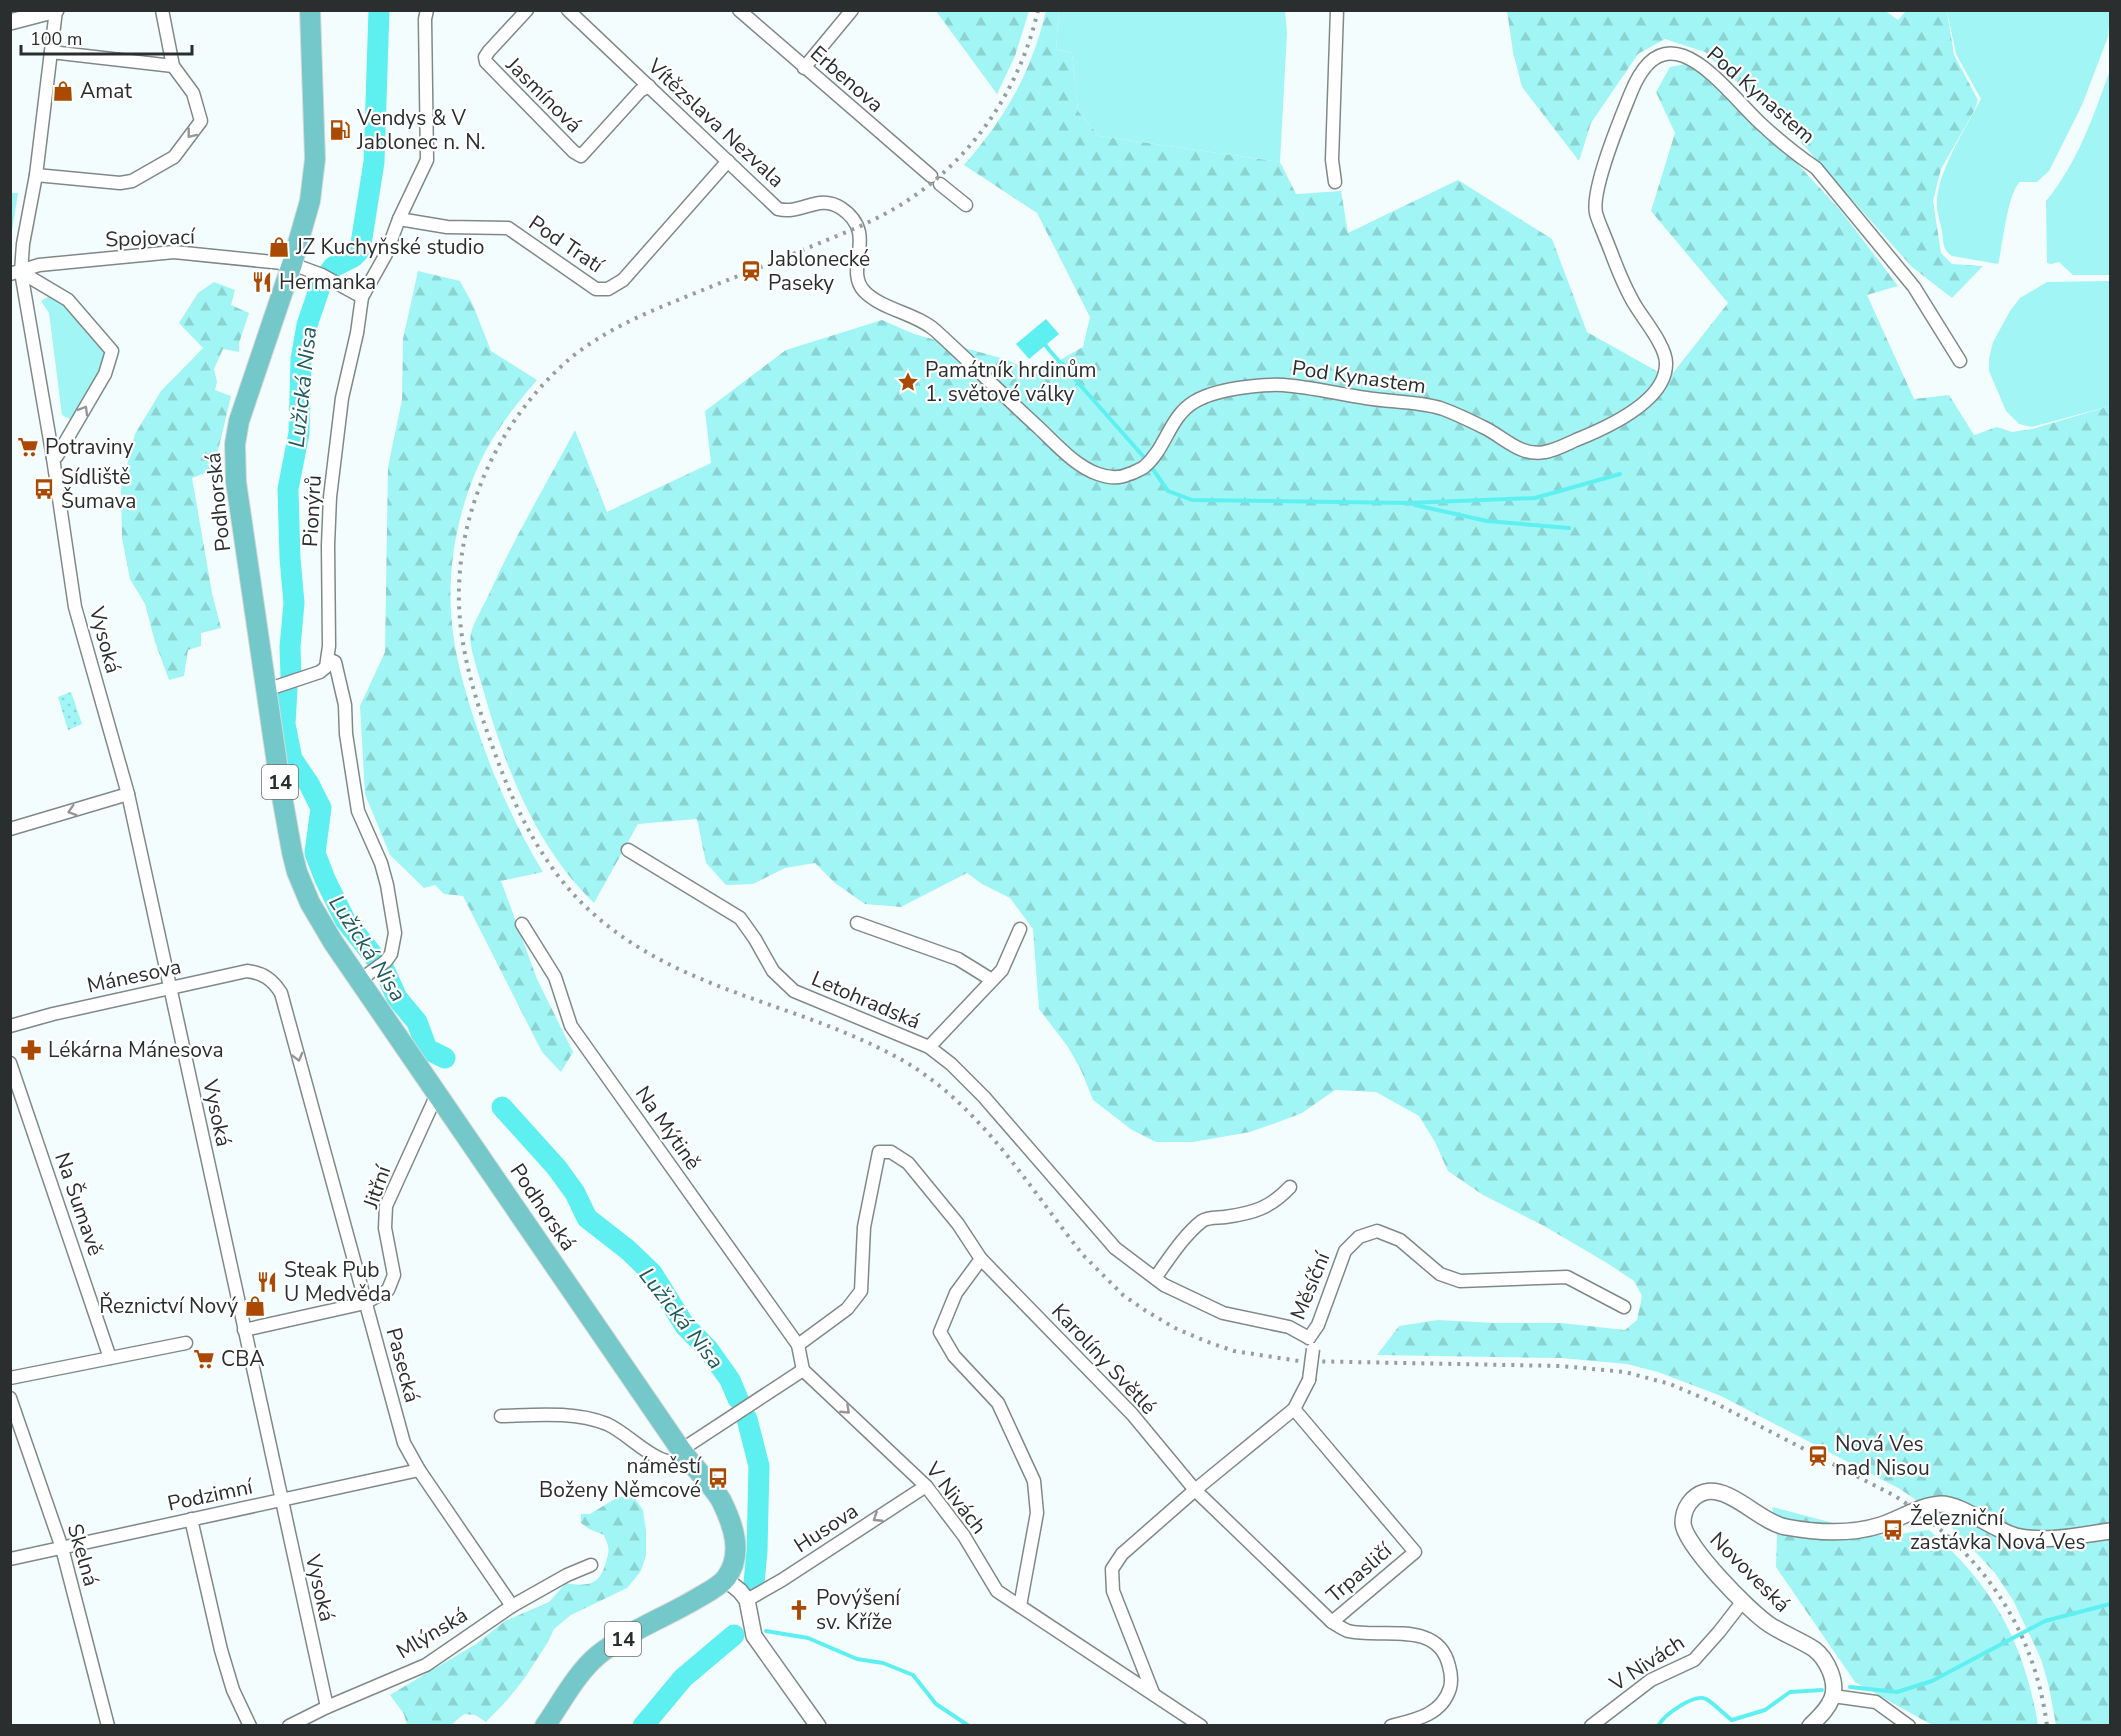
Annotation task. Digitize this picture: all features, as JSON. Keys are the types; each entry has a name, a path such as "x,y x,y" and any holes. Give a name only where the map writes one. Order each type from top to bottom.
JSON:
{"main road":[{"name":"Podhorská","path":"310,10 314,174 310,201 292,264 239,421 235,444 236,482 266,690 281,791 297,872 310,903 333,942 365,977 437,1094 684,1455 719,1498 735,1533 734,1557 725,1579"},
{"name":"14","path":"545,1725 577,1679 598,1655 617,1642 708,1592 725,1579"}],"street":[{"path":"14,18 56,10"},
{"name":"Vysoká","path":"56,10 36,175 16,273 53,458 75,607 128,794 327,1707"},
{"path":"36,175 120,183 132,181 174,157 201,121 193,93 173,66 162,10"},
{"name":"Pionýrů","path":"365,977 386,961 393,948 395,933 381,863 358,811 346,734 345,705 335,662 328,659 330,497 342,398 357,333 362,297 386,254 399,219 427,160 425,20 427,10"},
{"name":"Jasmínová","path":"527,10 489,51 485,57 486,62 574,152 581,156 640,91 649,86"},
{"name":"Vítězslava Nezvala","path":"568,10 778,208 794,211 823,202 833,203 846,212 854,221 861,238 857,273 863,290 879,301 932,327 1082,466 1098,474 1119,479 1144,467 1158,451 1176,417 1194,402 1224,390"},
{"name":"Erbenova","path":"739,10 966,205"},
{"path":"804,68 852,10"},
{"path":"1335,183 1332,160 1337,10"},
{"path":"51,51 173,66"},
{"name":"Pod Kynastem","path":"1224,390 1283,385 1438,407 1489,429 1519,449 1534,452 1546,452 1601,430 1641,407 1662,381 1666,362 1660,345 1622,285 1595,211 1597,191 1611,144 1635,82 1653,57 1664,54 1676,54 1703,66 1759,122 1797,155 1816,168 1908,278 1960,361"},
{"name":"Pod Tratí","path":"399,219 447,227 508,228 596,289 608,289 623,280 728,161"},
{"name":"Spojovací","path":"16,273 39,264 174,252 292,264"},
{"path":"292,264 325,277 362,297"},
{"path":"16,273 69,300 112,351 105,374 57,456 53,458"},
{"path":"266,690 320,672 326,668 328,659"},
{"path":"10,829 128,794"},
{"name":"Letohradská","path":"628,850 740,918 773,971 794,991 929,1047 951,1064 984,1096 1115,1248 1164,1285 1223,1312 1288,1327 1311,1344"},
{"path":"857,923 958,959 992,980"},
{"name":"Na Mýtině","path":"522,924 555,977 571,1026 798,1345 803,1370"},
{"name":"Letohradská","path":"929,1047 1002,970 1020,928"},
{"name":"Mánesova","path":"10,1026 53,1014 247,971 265,976"},
{"name":"Pasecká","path":"265,976 275,984 283,1001 404,1443 419,1470 512,1605"},
{"name":"Na Šumavě","path":"10,1063 110,1358"},
{"name":"Jitřní","path":"244,1330 365,1303 388,1290 394,1275 385,1228 386,1206 437,1094"},
{"name":"Karolíny Světlé","path":"798,1345 847,1309 861,1291 864,1227 879,1152 891,1152 908,1163 958,1224 981,1259 1132,1414 1195,1490"},
{"path":"1155,1278 1182,1242 1204,1220 1242,1214 1265,1207 1277,1200 1290,1187"},
{"name":"Měsíční","path":"1153,1693 1113,1591 1112,1569 1122,1554 1195,1490 1294,1409 1309,1380 1311,1344 1345,1251 1359,1237 1377,1231 1400,1240 1440,1274 1460,1281 1567,1277 1624,1307"},
{"path":"981,1259 956,1293 940,1332 954,1356 998,1403 1034,1481 1037,1513 1020,1606"},
{"path":"10,1378 186,1343"},
{"path":"501,1416 566,1415 606,1424 630,1438 647,1452 677,1464 684,1455 803,1370"},
{"name":"V Nivách","path":"803,1370 926,1486 964,1536 997,1591 1202,1725"},
{"name":"Skelná","path":"10,1398 62,1548 108,1725"},
{"name":"Trpasličí","path":"1195,1490 1332,1622 1414,1552 1294,1409"},
{"name":"Podzimní","path":"10,1559 419,1470"},
{"name":"Husova","path":"747,1600 782,1580 926,1486"},
{"name":"Novoveská","path":"1833,1696 1829,1669 1815,1650 1769,1624 1711,1568 1686,1536 1683,1514 1692,1499 1706,1492 1718,1492 1779,1526 1804,1531 1850,1532 1880,1525 1935,1505 1953,1507 1992,1527 2016,1536 2048,1538 2110,1532"},
{"path":"191,1519 221,1650 233,1690 250,1725"},
{"name":"Mlýnská","path":"289,1725 426,1665 512,1605 567,1575 591,1565"},
{"path":"725,1579 747,1600 751,1628 757,1641 818,1725"},
{"name":"V Nivách","path":"1591,1725 1651,1680 1694,1660 1743,1601"},
{"path":"1332,1622 1348,1631 1412,1634 1436,1644 1447,1658 1452,1678 1444,1701 1425,1716 1391,1725"},
{"path":"1810,1725 1826,1710 1833,1696 1876,1702 1909,1725"}],"green space":[{"path":"1884,10 1898,20 1906,11 1947,11 1954,55 1978,100 1941,169 1933,201 1941,253 1952,264 1983,266 1952,298 1912,267 1797,138 1705,52 1665,39 1638,54 1591,123 1579,161 1522,87 1513,52 1507,11"},
{"path":"936,11 1029,11 1015,56 997,94"},
{"path":"1046,11 1059,11 1056,49 1072,53 1078,111 1099,136 1280,162 1296,194 1341,191 1348,233 1458,180 1552,239 1587,332 1669,378 1728,303 1651,211 1675,133 1656,92 1670,67 1686,64 1716,84 1755,128 1792,158 1841,211 1898,286 1867,295 1914,399 1949,395 1974,435 1997,427 2012,432 2032,429 2110,406 2110,1725 2056,1725 2041,1659 2013,1600 1995,1573 1956,1531 1900,1489 1721,1396 1658,1372 1627,1364 1561,1358 1377,1355 1399,1326 1438,1320 1561,1323 1625,1330 1637,1320 1642,1296 1634,1281 1607,1263 1544,1226 1483,1195 1448,1171 1435,1142 1419,1116 1376,1092 1335,1090 1302,1113 1250,1132 1193,1142 1156,1142 1132,1130 1093,1100 1081,1070 1068,1047 1039,1009 1033,929 1010,898 982,884 967,873 901,907 865,904 835,883 815,863 785,868 753,884 726,885 706,863 697,819 638,824 594,903 554,855 523,801 511,772 490,712 470,638 510,551 575,430 607,512 711,463 705,411 786,350 882,320 914,334 1008,360 1035,374 1083,347 1090,317 1037,213 964,165 992,129 1015,93 1033,54"},
{"path":"1059,11 1285,11 1287,33 1280,162 1099,136 1078,111 1072,53 1056,49"},
{"path":"1947,11 2110,11 2108,37 2082,105 2049,171 2037,182 2020,182 2012,197 1998,264 1952,256 1946,251 1943,243 1937,205 1941,180 1953,151 1981,99 1956,54"},
{"path":"2110,70 2110,275 2073,275 2059,262 2047,263 2046,201 2076,155"},
{"path":"10,193 18,193 11,237"},
{"path":"418,271 460,281 473,305 491,351 537,380 489,444 474,475 455,544 451,616 460,670 481,739 513,816 543,872 501,881 537,979 573,1052 561,1072 542,1052 463,896 444,894 435,885 424,888 390,855 365,794 360,706 385,652 388,467 402,400 403,339"},
{"path":"2110,281 2110,406 2032,427 2019,424 2006,411 1989,371 1993,342 2010,311 2020,298 2047,282"},
{"path":"214,282 235,290 231,305 249,313 239,343 239,352 223,349 214,369 217,382 215,390 231,396 217,455 218,468 192,478 212,593 221,628 201,633 201,646 188,650 184,676 169,680 155,642 145,604 130,579 122,538 121,488 135,434 161,391 203,348 179,323 198,293"},
{"path":"51,295 64,304 106,351 101,370 72,420 62,415 49,313 41,301"},
{"path":"71,692 82,724 68,730 58,697"},
{"path":"618,1497 634,1497 643,1510 646,1531 646,1555 641,1571 627,1588 571,1615 554,1629 524,1679 486,1722 475,1715 464,1714 451,1725 407,1725 404,1714 390,1695 476,1644 505,1621 549,1602 566,1583 581,1585 597,1580 606,1562 608,1545 604,1535 581,1523 581,1514 590,1514"},
{"path":"1772,1507 1883,1536 1929,1530 1971,1572 2002,1617 2024,1667 2038,1725 1932,1725 1855,1682 1776,1567 1777,1535"}],"shaded area":[{"path":"1046,319 1059,334 1029,359 1016,344"}],"waterway":[{"name":"Lužická Nisa","path":"291,677 290,647 294,603 288,489 299,433 301,359 307,325 321,284 333,267 353,257 360,250 374,162 379,10"},
{"path":"1043,342 1143,456"},
{"path":"1150,465 1168,491 1192,500 1408,503 1535,498 1620,474"},
{"path":"1415,505 1487,521 1569,528"},
{"name":"Lužická Nisa","path":"287,689 285,724 292,759 309,784 321,808 315,853 325,879 345,920 384,969 397,998 417,1022 427,1049 445,1058"},
{"name":"Lužická Nisa","path":"502,1107 557,1168 575,1193 587,1218 628,1250 652,1273 685,1326 708,1349 730,1380 738,1399"},
{"name":"Lužická Nisa","path":"747,1419 759,1466 754,1583"},
{"path":"1850,1687 1897,1692 1932,1681 2045,1621 2110,1604"},
{"path":"766,1631 808,1638 857,1659 883,1663 913,1675 936,1704 969,1726"},
{"name":"Lužická Nisa","path":"643,1726 683,1678 734,1635"},
{"path":"1658,1726 1673,1711 1694,1699 1708,1700 1732,1720 1765,1710 1790,1692 1822,1690"}],"railway":[{"path":"1038,10 1018,71 986,126 966,150 919,193 860,226 661,307 605,335 583,348 547,380 504,436 488,467 465,534 460,569 460,623 470,678 501,770 520,814 543,855 588,909 622,936 657,958 733,992 850,1035 889,1053 920,1071 947,1092 973,1117 1019,1170 1083,1255 1123,1295 1175,1328 1234,1351 1299,1361 1561,1366 1625,1372 1670,1384 1717,1404 1895,1496 1925,1517 1952,1541 1977,1566 1998,1593 2030,1655 2040,1689 2047,1726"}],"place":[{"name":"Amat","path":"63,91"},
{"name":"Vendys & V Jablonec n. N.","path":"340,130"},
{"name":"JZ Kuchyňské studio","path":"279,247"},
{"name":"Jablonecké Paseky","path":"751,271"},
{"name":"Hermanka","path":"262,282"},
{"name":"Památník hrdinům 1. světové války","path":"908,382"},
{"name":"Potraviny","path":"28,447"},
{"name":"Sídliště Šumava","path":"44,489"},
{"name":"Lékárna Mánesova","path":"31,1050"},
{"name":"Steak Pub U Medvěda","path":"267,1282"},
{"name":"Řeznictví Nový","path":"255,1306"},
{"name":"CBA","path":"204,1359"},
{"name":"Nová Ves nad Nisou","path":"1818,1456"},
{"name":"náměstí Boženy Němcové","path":"718,1478"},
{"name":"Železniční zastávka Nová Ves","path":"1893,1530"},
{"name":"Povýšení sv. Kříže","path":"799,1610"}]}
